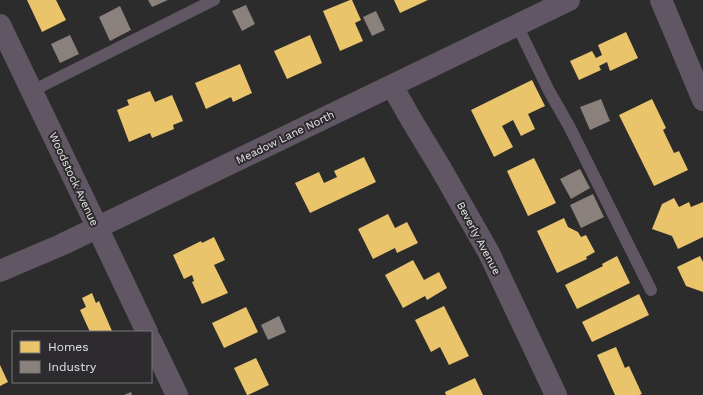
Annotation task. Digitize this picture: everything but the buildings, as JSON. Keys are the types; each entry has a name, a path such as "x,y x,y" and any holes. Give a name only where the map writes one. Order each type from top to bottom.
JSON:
{"street":[{"name":"Meadow Lane North","path":"0,271 97,228 569,0"},
{"path":"661,0 703,100"},
{"name":"Woodstock Avenue","path":"0,26 147,331"},
{"name":"Beverly Avenue","path":"392,86 489,252 556,395"},
{"path":"152,343 177,395"}],"lane":[{"path":"32,90 214,0"},
{"path":"517,25 549,91 569,126 651,290"}]}
